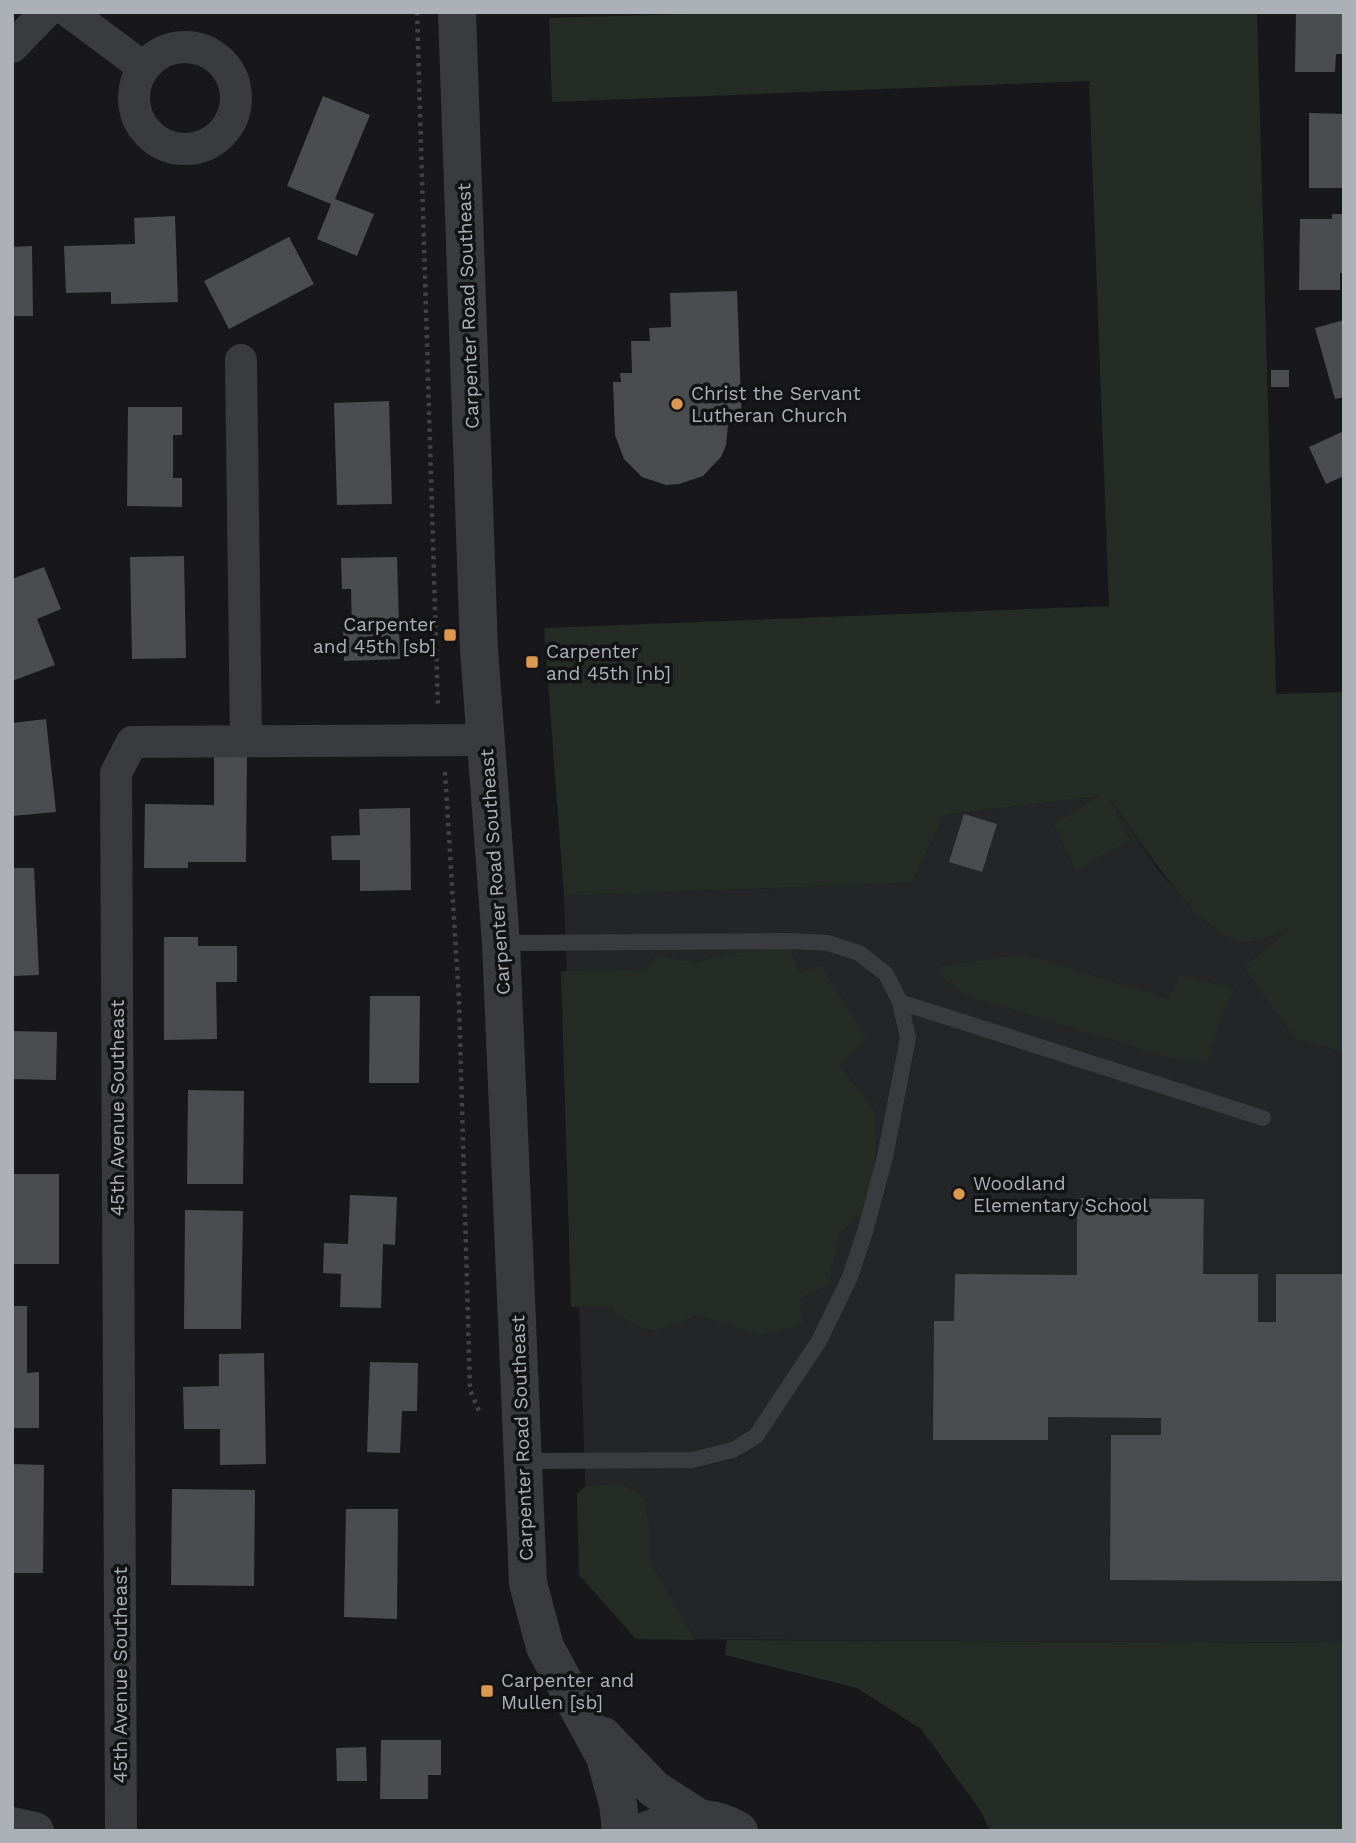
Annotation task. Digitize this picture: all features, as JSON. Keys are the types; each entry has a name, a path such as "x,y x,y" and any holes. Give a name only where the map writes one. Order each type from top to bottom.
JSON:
{"street":[{"path":"12,47 46,12"},
{"path":"69,12 144,67"},
{"name":"Carpenter Road Southeast","path":"457,12 479,650 501,943 528,1583 545,1647 586,1718 604,1757 618,1804 621,1831"},
{"path":"241,360 246,741"},
{"name":"45th Avenue Southeast","path":"121,1831 116,773 132,742 486,740"},
{"name":"Carpenter Road Southeast","path":"586,1718 654,1789 699,1818"},
{"path":"646,1831 671,1821 699,1818 716,1821 739,1831"},
{"path":"12,1827 17,1831"},
{"path":"12,1827 35,1831"}],"lane":[{"path":"501,943 828,943 859,953 886,974 900,1002 908,1038 885,1157 850,1278 819,1341 756,1436 733,1450 692,1460 523,1461"},
{"path":"900,1002 1263,1118"}],"shaded area":[{"path":"760,12 1257,12 1276,694 1344,692 1344,1052 1295,1038 1244,967 1289,930 1247,942 1229,937 1209,924 1170,882 1108,795 1129,840 1076,870 1054,824 1100,796 944,815 912,883 564,896 544,628 1109,606 1089,81 552,102 549,18"},
{"name":"Woodland Elementary School","path":"1109,795 1160,873 1215,929 1344,868 1344,1643 636,1639 589,1584 564,896 912,883 944,815"},
{"path":"789,946 800,974 821,965 866,1038 839,1065 876,1113 873,1202 841,1232 828,1285 800,1298 802,1324 760,1335 699,1315 653,1331 616,1315 613,1306 571,1307 561,971 647,970 656,956 697,963 718,956"},
{"path":"1024,954 1168,999 1180,975 1235,989 1221,1015 1208,1063 1181,1061 966,995 943,978 938,967"},
{"path":"624,1484 644,1499 650,1529 650,1561 695,1640 636,1639 579,1575 577,1494 585,1486"},
{"path":"727,1640 1344,1643 1344,1831 990,1831 980,1810 921,1729 857,1688 725,1655"}],"building":[{"path":"1296,12 1344,12 1343,54 1336,54 1335,72 1295,72"},
{"path":"323,96 370,115 335,199 374,214 357,256 317,239 331,204 287,186"},
{"path":"1309,113 1344,114 1344,188 1309,188"},
{"path":"1332,214 1344,214 1344,273 1340,273 1340,290 1299,290 1300,219 1332,219"},
{"path":"175,216 178,302 111,304 111,292 66,293 64,246 135,244 134,218"},
{"path":"289,237 314,284 229,329 204,281"},
{"path":"32,246 33,316 12,316 12,247"},
{"name":"Christ the Servant Lutheran Church","path":"737,291 742,425 728,425 726,445 721,457 703,476 679,484 666,485 642,477 624,459 615,435 613,382 621,382 620,373 632,373 631,341 650,341 649,328 671,327 670,293"},
{"path":"1344,320 1344,397 1335,399 1315,328"},
{"path":"1271,370 1289,370 1289,387 1271,387"},
{"path":"389,401 392,504 337,505 334,403"},
{"path":"128,407 182,407 182,435 173,435 173,478 182,478 182,507 127,506"},
{"path":"1344,431 1344,476 1326,484 1309,447"},
{"path":"184,556 186,658 132,659 130,557"},
{"path":"397,557 400,659 344,661 343,631 352,631 351,589 342,589 341,558"},
{"path":"44,567 61,609 37,619 55,665 12,681 12,579"},
{"path":"46,719 56,812 12,816 12,723"},
{"path":"214,755 247,755 246,862 188,862 188,868 144,868 145,804 214,805"},
{"path":"410,808 411,890 360,891 360,860 332,860 331,836 360,835 359,809"},
{"path":"964,814 997,824 982,872 949,862"},
{"path":"12,868 34,868 39,975 12,976"},
{"path":"164,937 198,937 198,946 237,946 237,982 216,982 217,1039 164,1040"},
{"path":"370,996 420,996 419,1083 369,1083"},
{"path":"12,1031 57,1032 56,1080 12,1079"},
{"path":"188,1090 244,1091 243,1184 187,1184"},
{"path":"12,1174 59,1174 59,1264 12,1264"},
{"path":"350,1195 397,1197 395,1245 383,1244 381,1308 340,1307 341,1274 323,1273 324,1243 348,1244"},
{"path":"1077,1198 1204,1199 1203,1274 1258,1274 1258,1322 1276,1322 1276,1274 1344,1274 1344,1581 1110,1580 1111,1435 1161,1435 1161,1418 1048,1417 1048,1440 933,1440 934,1321 954,1321 955,1274 1077,1275"},
{"path":"185,1210 243,1211 241,1329 184,1329"},
{"path":"12,1306 27,1306 27,1373 39,1372 39,1428 12,1428"},
{"path":"264,1353 266,1464 220,1465 220,1429 184,1429 183,1387 219,1386 219,1354"},
{"path":"370,1362 418,1363 417,1411 402,1411 400,1453 367,1452"},
{"path":"12,1464 44,1465 43,1573 12,1573"},
{"path":"172,1489 255,1490 254,1586 171,1585"},
{"path":"346,1509 398,1509 397,1619 344,1617"},
{"path":"381,1740 441,1740 441,1775 428,1775 428,1799 380,1799"},
{"path":"366,1747 367,1781 337,1781 336,1748"}],"place":[{"name":"Christ the Servant Lutheran Church","path":"677,404"},
{"name":"Carpenter and 45th [sb]","path":"450,635"},
{"name":"Carpenter and 45th [nb]","path":"532,662"},
{"name":"Woodland Elementary School","path":"959,1194"},
{"name":"Carpenter and Mullen [sb]","path":"487,1691"}]}
